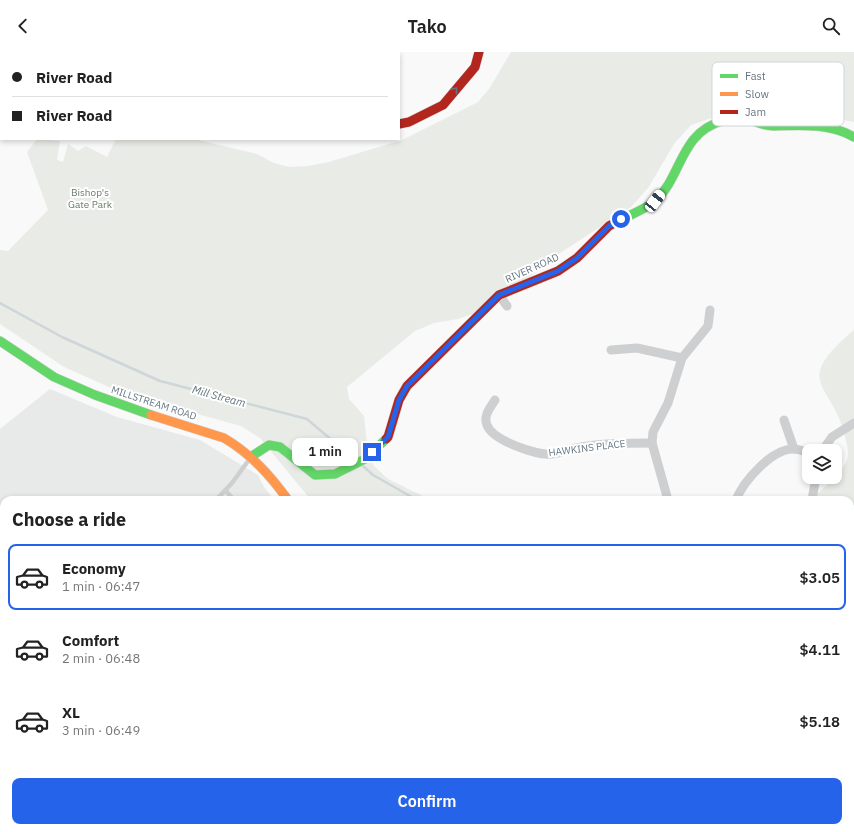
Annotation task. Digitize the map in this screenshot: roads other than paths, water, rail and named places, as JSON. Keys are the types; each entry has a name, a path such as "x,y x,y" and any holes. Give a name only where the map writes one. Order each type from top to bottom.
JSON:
{"street":[{"path":"400,115 406,114 438,99 467,63 470,52"},
{"path":"400,124 409,122 442,105 475,66 479,52"},
{"name":"RIVER ROAD","path":"252,456 269,445 280,447 315,475 335,474 365,459 388,437 399,400 407,386 499,295 558,271 577,258 609,226 655,201 669,183 685,150 698,135 712,125"},
{"name":"RIVER ROAD","path":"821,126 847,133 854,137"},
{"path":"499,295 507,306"},
{"path":"667,496 652,443 653,432 668,403 682,358 708,326 710,310"},
{"name":"MILLSTREAM ROAD","path":"0,341 33,365 72,386 127,407 224,438 237,445 265,468 285,496"},
{"path":"611,350 637,348 682,358"},
{"name":"HAWKINS PLACE","path":"495,400 486,415 487,426 495,435 529,452 551,455 580,447 595,445 652,443"},
{"path":"784,420 794,449"},
{"path":"827,444 832,438 854,423"},
{"path":"738,496 740,491 768,458 794,449 802,451"},
{"path":"813,496 815,484"}],"lane":[{"path":"220,496 226,491 252,456"},
{"path":"226,491 230,496"}],"waterway":[{"name":"Mill Stream","path":"0,303 62,337 160,381 307,419 355,460"},
{"name":"Mill Stream","path":"362,465 373,475 410,496"}],"park label":[{"name":"Bishop's Gate Park","path":"90,198"}]}
